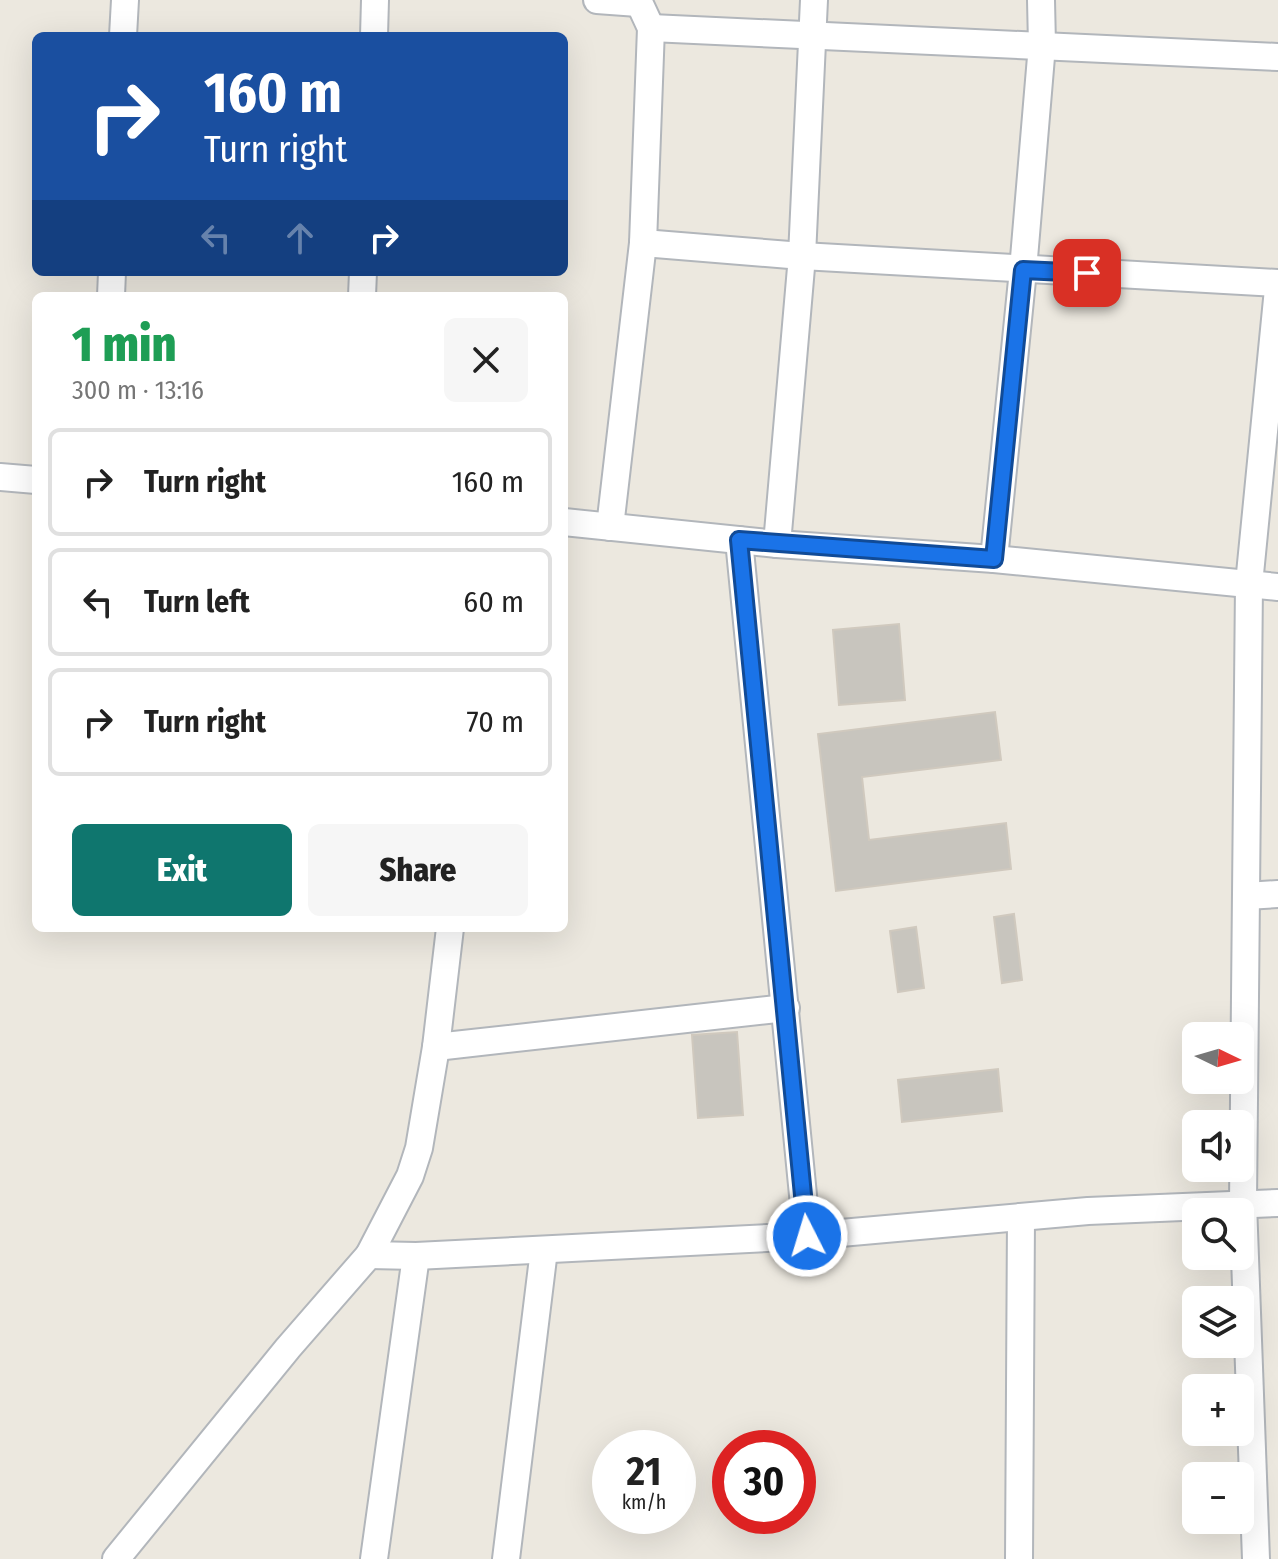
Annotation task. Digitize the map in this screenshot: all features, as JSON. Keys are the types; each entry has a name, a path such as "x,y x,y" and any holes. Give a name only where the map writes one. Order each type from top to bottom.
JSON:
{"street":[{"path":"123,32 125,0"},
{"path":"374,32 375,0"},
{"path":"597,0 638,2 651,28 643,243 610,527"},
{"path":"777,544 802,256 814,0"},
{"path":"994,559 1042,45 1041,0"},
{"path":"651,28 1278,57"},
{"path":"643,243 1278,286 1249,584 1243,1198"},
{"path":"0,477 32,480"},
{"path":"568,522 777,544 994,559 1278,587"},
{"path":"739,540 807,1236"},
{"path":"1246,896 1278,894"},
{"path":"116,1559 288,1348 369,1255 410,1176 419,1148 436,1047 450,932"},
{"path":"436,1047 786,1008"},
{"path":"1254,1203 1278,1203"},
{"path":"369,1255 416,1256 807,1236 1088,1211 1182,1206"},
{"path":"1019,1559 1021,1217"},
{"path":"506,1559 544,1250"},
{"path":"374,1559 416,1256"},
{"path":"1245,1270 1256,1559"}],"building":[{"path":"899,624 905,700 839,705 833,630"},
{"path":"995,712 1001,760 862,777 869,840 1006,823 1011,869 836,891 818,734"},
{"path":"1014,914 1022,980 1002,983 994,917"},
{"path":"916,927 924,988 898,992 890,931"},
{"path":"737,1032 743,1115 698,1118 692,1035"},
{"path":"998,1069 1002,1111 902,1122 898,1080"}],"route":[{"path":"807,1236 739,540 994,559 1023,270 1087,273"}]}
